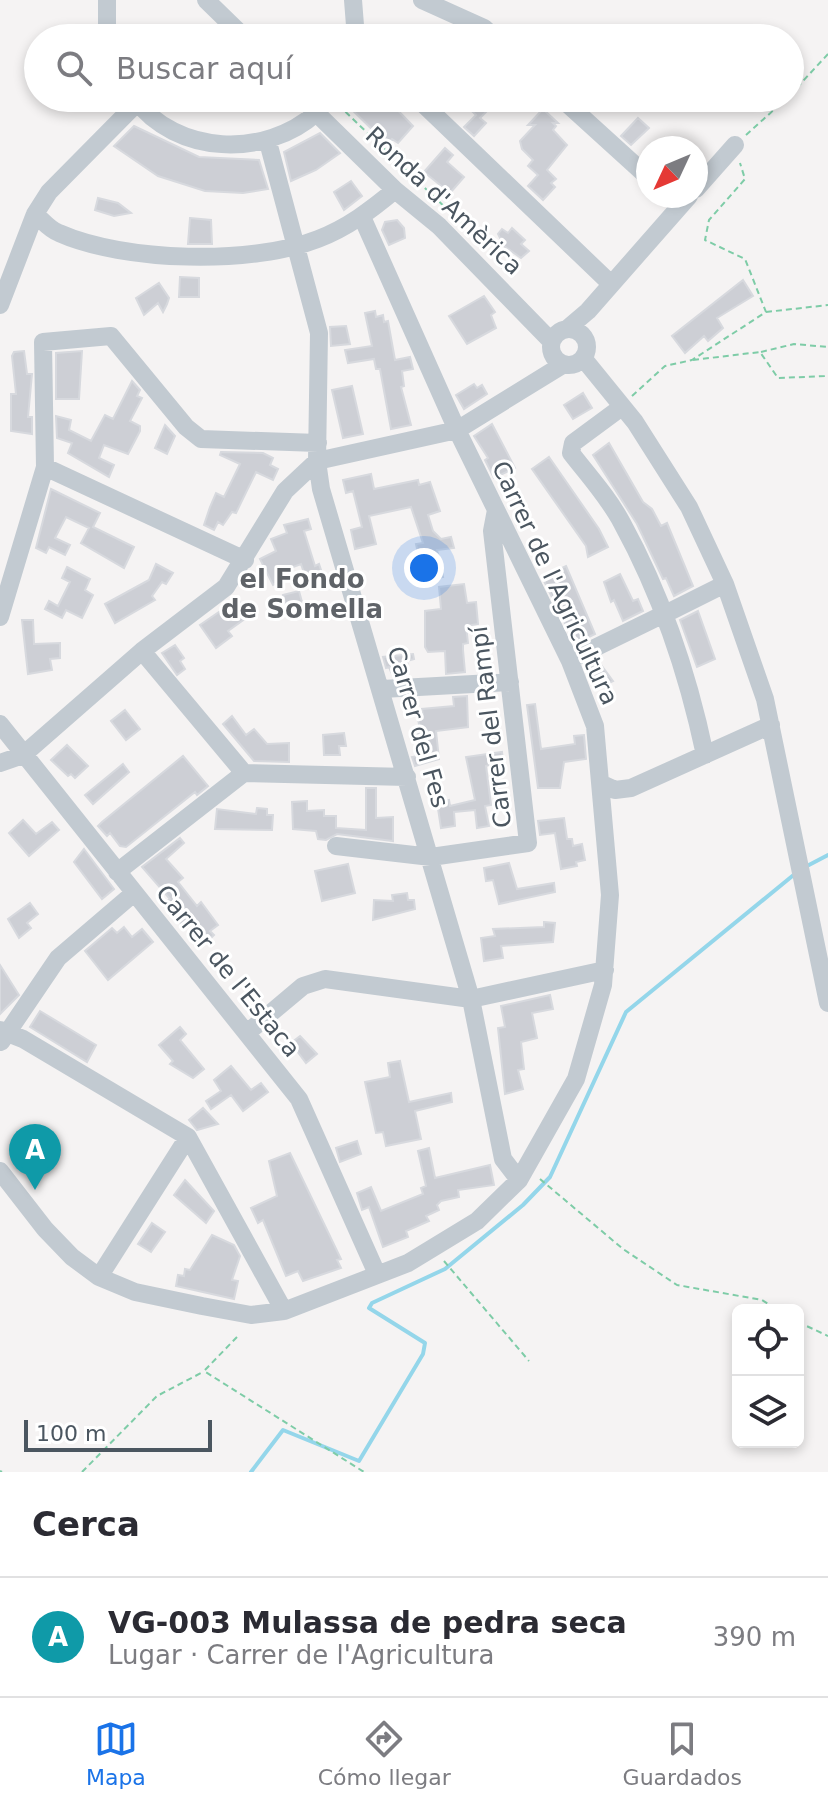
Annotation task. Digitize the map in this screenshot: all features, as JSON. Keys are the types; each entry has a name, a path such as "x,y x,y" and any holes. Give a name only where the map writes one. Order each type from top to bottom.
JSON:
{"street":[{"path":"107,0 107,24"},
{"path":"206,0 231,24"},
{"path":"216,0 241,24"},
{"path":"353,0 355,24"},
{"path":"422,0 475,24"},
{"path":"0,305 35,214 49,192 124,112"},
{"path":"151,112 177,132 203,142 228,145 268,142 301,127 312,112"},
{"name":"Ronda d'Amèrica","path":"322,112 395,190 439,226 564,350 618,409 629,430 645,441 689,507 725,584 754,671 753,688 767,727 769,769 783,791 828,1003"},
{"name":"Ronda d'Amèrica","path":"322,112 564,350"},
{"path":"432,112 611,284"},
{"path":"576,112 636,166"},
{"name":"Carrer del Fes","path":"268,142 319,333 317,452 321,489 471,999 503,1159 522,1174"},
{"path":"708,175 735,145"},
{"path":"35,214 57,233 130,252 215,259 316,240 362,217 395,190"},
{"path":"0,617 45,467 43,342 111,336 186,427 201,439 317,452 457,430 564,350 588,311 673,208"},
{"name":"Carrer de l'Agricultura","path":"0,1171 45,1229 72,1257 99,1277 135,1292 202,1306 251,1315 284,1311 408,1263 477,1221 522,1174 576,1079 605,970 610,895 595,726 570,661 457,430 362,217"},
{"path":"618,409 573,443 571,453 621,521 665,614 690,686 705,755"},
{"path":"0,763 23,755 142,651 226,587 285,491 317,452"},
{"path":"45,467 245,560"},
{"name":"Carrer del Rampí","path":"336,846 431,857 528,843 492,531 496,510"},
{"path":"572,659 725,584"},
{"path":"142,651 244,773"},
{"path":"382,689 510,682"},
{"name":"Carrer de l'Estaca","path":"0,724 299,1099 377,1274"},
{"path":"602,784 615,790 631,788 767,727"},
{"path":"117,872 244,773 407,777"},
{"path":"605,820 631,788"},
{"path":"134,893 58,958 2,1036 23,1039 188,1137 284,1311"},
{"path":"247,1033 303,986 325,979 471,999 605,970"},
{"path":"99,1277 188,1137"}],"path":[{"path":"804,79 827,55"},
{"name":"Ronda d'Amèrica","path":"346,112 476,237 507,272"},
{"path":"766,312 745,259 705,240 709,220 745,179 735,145 771,112"},
{"path":"692,360 766,312 828,305"},
{"path":"618,409 665,366 794,344 828,347"},
{"path":"760,352 778,378 828,376"},
{"path":"522,1174 677,1285 762,1300 768,1304"},
{"path":"441,1258 529,1361"},
{"path":"804,1325 828,1336"},
{"path":"82,1472 157,1396 204,1371 237,1337"},
{"path":"204,1371 364,1472"}],"building":[{"path":"354,112 400,112 413,126 398,143 392,139 387,144"},
{"path":"473,112 486,112 480,118 486,123 474,136 464,127 476,115"},
{"path":"540,112 546,112 558,123 553,123 556,126 553,130 567,145 547,170 556,179 551,183 555,187 543,200 528,186 538,175 528,166 533,160 522,149 520,141 535,125 528,125"},
{"path":"638,118 649,128 636,136 631,145 621,136"},
{"path":"134,126 199,157 259,160 268,189 243,193 205,191 158,176 114,146"},
{"path":"320,133 340,153 316,170 291,181 284,152"},
{"path":"445,148 453,155 447,162 464,177 450,193 424,172"},
{"path":"351,181 362,196 344,210 334,192"},
{"path":"98,198 118,203 131,213 114,216 95,210"},
{"path":"190,218 211,220 212,244 188,244"},
{"path":"397,220 404,228 405,238 389,245 382,230 385,222"},
{"path":"512,228 525,240 521,244 529,251 521,258 504,246 498,234 502,229 508,233"},
{"path":"180,277 199,278 199,297 179,297"},
{"path":"743,280 753,296 717,318 723,328 708,341 704,336 685,353 672,336"},
{"path":"159,283 169,298 167,304 163,312 158,303 144,315 136,298"},
{"path":"484,296 495,312 491,315 496,328 467,344 449,316"},
{"path":"375,311 376,317 383,315 384,322 388,321 395,360 410,357 413,369 402,371 404,386 401,387 411,425 391,429 380,369 376,369 374,359 348,363 345,350 372,346 365,313"},
{"path":"346,326 350,344 331,346 330,327"},
{"path":"24,351 27,374 32,374 28,417 32,417 32,434 11,431 11,394 16,394 12,356 14,352"},
{"path":"82,351 79,399 56,399 56,353"},
{"path":"132,381 140,390 137,396 142,398 130,421 140,426 140,431 128,454 104,445 99,458 114,465 109,477 68,453 72,443 57,438 56,416 71,420 69,430 91,441 105,415 113,419"},
{"path":"474,384 477,388 482,385 487,394 464,409 456,395"},
{"path":"352,386 363,434 343,438 332,390"},
{"path":"583,393 592,408 573,419 564,405"},
{"path":"492,424 515,468 494,478 485,460 488,458 474,436"},
{"path":"165,425 175,436 167,454 155,448"},
{"path":"609,443 643,502 652,509 661,526 667,523 693,586 674,596 637,524 593,455"},
{"path":"221,452 263,453 273,458 270,465 278,469 273,480 256,472 236,513 232,512 223,525 218,522 214,530 204,525 210,507 216,493 224,497 240,464 220,455"},
{"path":"549,457 608,547 588,557 586,546 532,469"},
{"path":"371,474 374,489 418,480 419,485 430,482 440,511 428,515 433,531 441,539 451,537 454,548 437,550 443,577 424,581 416,544 423,543 411,507 369,516 376,544 355,549 351,530 362,527 353,491 346,493 343,480"},
{"path":"51,489 100,513 93,527 134,547 124,568 81,543 89,528 66,517 55,538 70,545 65,555 49,547 46,553 36,548"},
{"path":"308,519 311,529 304,531 315,566 319,564 324,579 308,585 301,564 285,570 283,580 273,585 260,559 276,551 271,539 287,533 284,525"},
{"path":"156,564 173,573 152,596 155,600 115,623 105,604 149,580"},
{"path":"566,566 595,634 575,644 542,577"},
{"path":"67,567 90,579 85,590 93,595 82,618 66,610 62,618 45,609 49,601 58,606 70,582 62,578"},
{"path":"620,574 633,601 638,599 643,611 623,621 614,600 611,602 604,582"},
{"path":"464,584 467,603 476,602 478,624 466,626 468,643 463,644 465,672 446,674 445,651 428,652 425,647 425,611 441,609 439,587"},
{"path":"299,591 305,613 289,616 283,595"},
{"path":"238,599 249,616 228,631 232,636 216,648 200,625"},
{"path":"698,611 715,659 697,667 680,620"},
{"path":"22,620 33,620 34,644 60,643 60,658 50,659 52,670 28,674"},
{"path":"175,645 184,658 180,661 185,669 177,675 162,653"},
{"path":"413,654 414,659 407,661 408,668 391,672 389,667 386,668 383,657"},
{"path":"599,662 613,681 594,690 586,669"},
{"path":"467,696 468,727 436,731 439,759 415,766 412,757 419,756 416,733 420,733 418,717 423,716 422,709 454,706 453,697"},
{"path":"535,704 541,749 575,744 574,736 584,735 586,759 564,762 560,788 538,788 527,705"},
{"path":"125,710 140,729 126,740 111,721"},
{"path":"232,716 246,735 254,729 267,744 289,743 289,762 254,761 223,724"},
{"path":"344,733 346,746 339,746 340,755 324,755 323,735"},
{"path":"67,745 88,766 75,778 71,774 68,776 51,760"},
{"path":"502,752 503,761 486,766 491,805 485,806 489,826 477,828 475,810 454,812 455,826 441,828 437,802 449,800 450,806 475,800 466,757"},
{"path":"183,756 208,786 197,795 195,792 126,847 120,846 110,833 107,836 98,826"},
{"path":"123,764 129,772 93,804 85,795"},
{"path":"366,788 376,788 376,818 393,817 393,841 337,834 326,840 318,839 316,831 293,829 292,802 307,801 307,811 324,810 324,816 336,816 336,828 366,830"},
{"path":"257,808 267,809 267,815 273,815 272,830 215,829 217,809 256,814"},
{"path":"564,818 567,839 572,839 573,846 582,844 585,860 576,862 577,866 561,869 555,833 540,835 538,821"},
{"path":"23,820 36,834 52,822 59,830 29,856 9,833"},
{"path":"180,838 184,843 166,859 183,878 178,882 197,906 201,902 218,925 210,931 214,935 207,942 188,921 182,925 165,903 170,899 142,867"},
{"path":"84,849 114,889 102,899 74,862"},
{"path":"509,863 517,889 554,883 555,892 499,904 493,880 486,881 484,868"},
{"path":"348,864 355,893 322,901 315,871"},
{"path":"407,893 408,900 414,900 415,909 373,920 374,900 393,901 392,895"},
{"path":"30,903 38,914 27,923 31,928 19,938 8,919"},
{"path":"544,922 555,923 553,942 501,946 503,958 484,961 481,938 495,936 493,929 544,927"},
{"path":"124,927 132,937 142,929 153,942 108,980 85,951 112,928 117,933"},
{"path":"0,965 19,995 0,1014"},
{"path":"550,995 553,1009 532,1013 537,1038 521,1042 524,1069 518,1070 523,1089 505,1094 498,1028 505,1027 501,1006"},
{"path":"40,1011 96,1045 87,1062 30,1027"},
{"path":"180,1027 186,1034 180,1040 204,1069 193,1078 170,1064 173,1061 159,1045"},
{"path":"300,1036 317,1054 306,1063 291,1043"},
{"path":"400,1061 409,1102 451,1093 452,1102 415,1111 421,1139 386,1146 383,1132 376,1133 365,1082 390,1077 388,1063"},
{"path":"231,1066 251,1090 261,1083 268,1092 243,1111 231,1095 211,1109 206,1101 221,1091 214,1080"},
{"path":"203,1108 218,1124 197,1130 189,1120"},
{"path":"357,1141 361,1154 340,1162 336,1148"},
{"path":"429,1148 435,1178 490,1165 494,1185 458,1190 459,1197 441,1201 437,1205 439,1210 426,1216 429,1221 406,1231 408,1237 383,1247 369,1207 362,1210 357,1193 371,1187 381,1211 423,1194 421,1188 426,1186 418,1151"},
{"path":"290,1153 341,1259 337,1260 341,1268 303,1281 298,1271 286,1276 263,1220 258,1223 251,1208 277,1196 269,1161"},
{"path":"185,1180 214,1211 206,1223 174,1195"},
{"path":"152,1223 165,1232 151,1252 138,1244"},
{"path":"212,1235 234,1245 240,1256 232,1280 238,1281 234,1299 176,1286 178,1275 184,1276 185,1269 190,1270"}],"waterway":[{"path":"807,866 828,855"},
{"path":"251,1472 283,1430 359,1461 423,1354 425,1343 369,1308 372,1303 445,1269 523,1205 550,1177 626,1012 796,873"}],"place":[{"name":"VG-003 Mulassa de pedra seca","path":"35,1190"}],"district":[{"name":"el Fondo de Somella","path":"302,594"}]}
